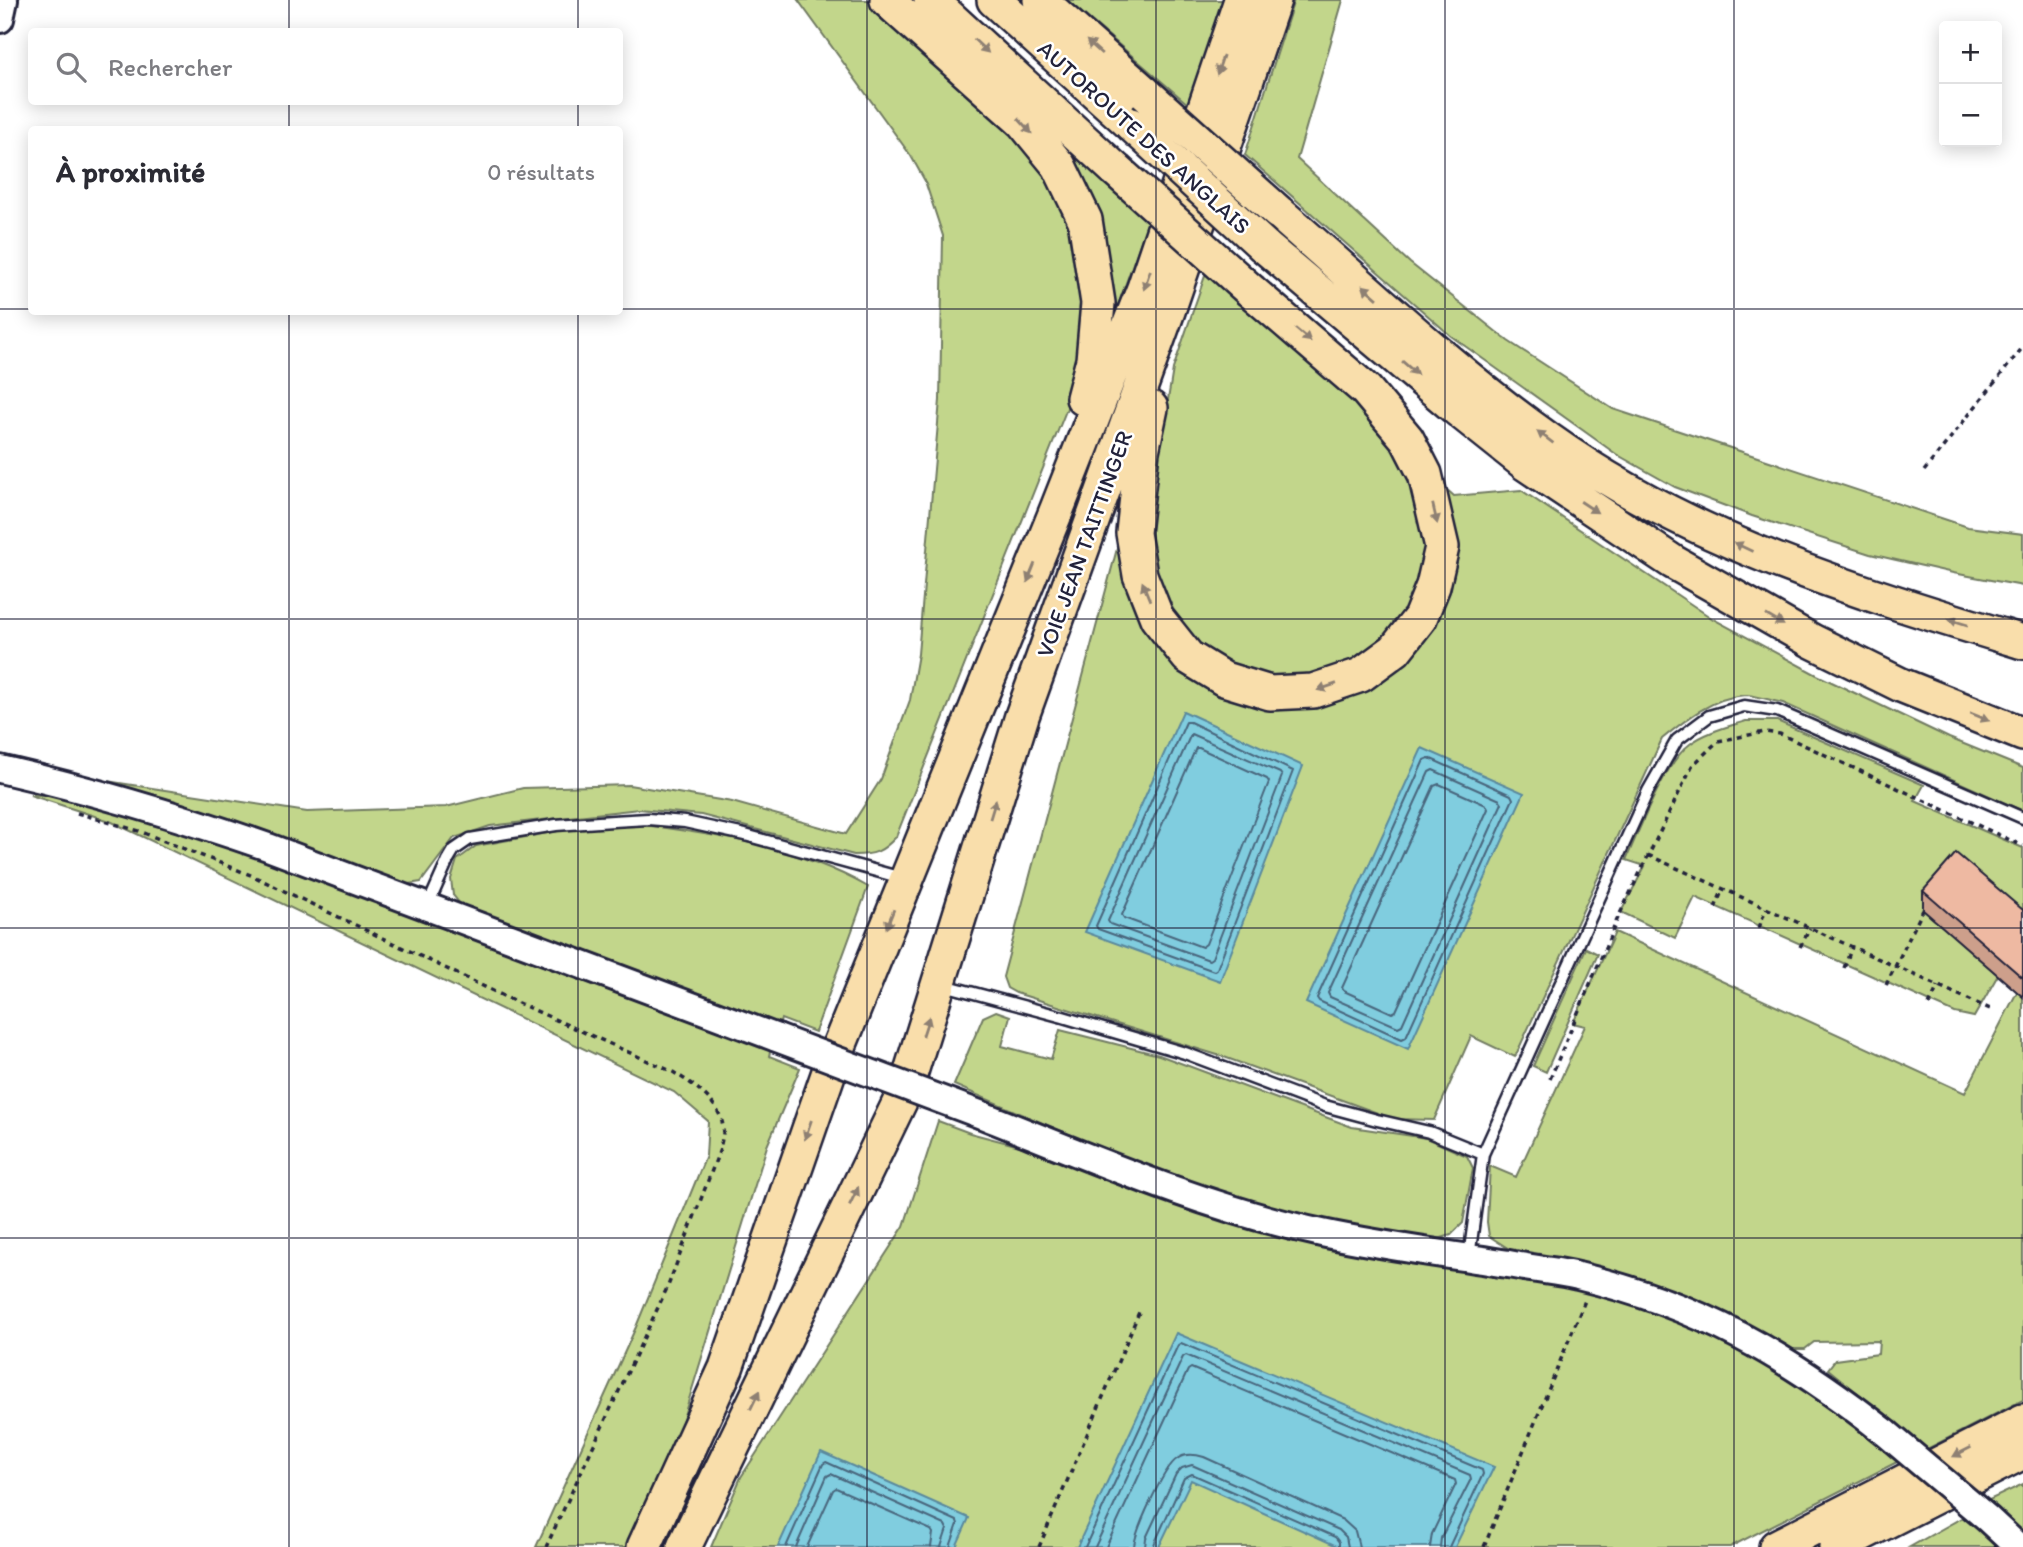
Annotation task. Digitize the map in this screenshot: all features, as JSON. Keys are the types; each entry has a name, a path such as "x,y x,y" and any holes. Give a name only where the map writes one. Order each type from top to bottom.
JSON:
{"highway":[{"path":"887,0 1023,122 1059,166 1085,220 1098,303 1093,359 1068,440 1057,509"},
{"path":"931,0 1116,170 1366,390 1407,439 1425,474 1442,547 1433,586 1420,618 1395,650 1361,676 1313,691 1270,693 1224,679 1188,657 1157,618 1140,575 1133,533 1142,451 1162,361 1171,336 1168,311"},
{"name":"AUTOROUTE DES ANGLAIS","path":"994,0 1264,246 1526,464 1672,562 1835,652 1901,685 2023,734"},
{"name":"AUTOROUTE DES ANGLAIS","path":"1040,0 1458,369 1549,441 1642,498 1750,551 1820,578 2023,642"},
{"name":"VOIE JEAN TAITTINGER","path":"726,1368 831,1066 1144,289 1241,0"},
{"name":"VOIE JEAN TAITTINGER","path":"725,1462 905,1091 1022,716 1168,311 1274,0"},
{"path":"644,1547 726,1368"},
{"path":"664,1547 715,1428 726,1368"},
{"path":"1776,1547 2023,1421"},
{"path":"1836,1547 2023,1451"},
{"path":"684,1547 725,1462"},
{"path":"698,1547 725,1462"},
{"path":"1912,1509 1940,1509 2023,1468"}],"street":[{"path":"0,19 4,0"},
{"path":"0,769 98,792 185,818 982,1115 1172,1189 1251,1215 1321,1233 1594,1280 1670,1303 1750,1339 1805,1373 1886,1433 1988,1518 2018,1547"}],"lane":[{"path":"1469,1258 1483,1154 1648,791 1677,740 1709,716 1744,706 1777,711 2023,818"},
{"path":"428,907 454,850 470,839 556,825 613,821 648,819 685,822 745,835 906,879"},
{"path":"939,984 1185,1053 1325,1106 1429,1132 1483,1154"}],"path":[{"path":"1924,471 2023,347"},
{"path":"1550,1079 1617,920 1692,766 1718,741 1765,732 1780,734 2023,846"},
{"path":"75,812 149,835 253,876 445,969 673,1072 693,1084 719,1112 723,1129 720,1149 668,1286 546,1547"},
{"path":"1648,855 1990,1009"},
{"path":"1715,908 1723,889"},
{"path":"1759,928 1766,908"},
{"path":"1886,985 1923,910"},
{"path":"1800,947 1810,928"},
{"path":"1844,968 1852,947"},
{"path":"1929,1005 1938,986"},
{"path":"1484,1547 1594,1280"},
{"path":"1040,1547 1140,1310"}],"green space":[{"path":"798,0 868,0 1028,150 1055,185 1072,229 1089,323 1071,398 896,837 877,852 854,855 701,815 639,809 490,826 454,838 421,882 402,885 179,802 87,778 307,812 446,807 523,788 629,785 732,802 846,834 881,779 910,700 918,654 940,400 943,236 925,181 911,156"},
{"path":"1067,0 1224,0 1189,105"},
{"path":"1294,0 1343,0 1297,159 1410,263 1508,341 1613,409 1968,527 2023,534 2023,586 1870,554 1752,516 1675,487 1616,454 1451,336 1245,155"},
{"path":"980,67 1149,219 1108,333 1093,224"},
{"path":"1207,270 1351,397 1385,435 1408,471 1425,515 1427,569 1393,634 1362,657 1313,675 1274,678 1241,672 1207,652 1180,624 1163,595 1152,556 1150,510 1173,369"},
{"path":"1436,480 1454,496 1521,490 1713,619 1817,675 1949,738 2023,768 2023,811 1783,703 1745,695 1711,705 1690,717 1662,739 1515,1057 1471,1036 1434,1120 1394,1119 1224,1057 1007,988 1003,977 1119,541 1140,613 1294,704 1429,626"},
{"path":"1746,721 1777,721 1924,785 1915,801 2023,848 2023,929 1924,910 1998,975 1974,1017 1955,1013 1695,897 1675,938 1621,912 1645,866 1626,860 1653,798 1671,766 1696,740"},
{"path":"68,794 224,842 771,1048 769,1056 800,1068 767,1146 678,1435 629,1547 536,1547 636,1327 706,1156 708,1121 674,1092 110,821 30,795"},
{"path":"613,821 711,835 777,850 839,872 868,887 815,1032 781,1019 779,1026 464,909 453,895 451,879 457,860 476,846"},
{"path":"1615,932 1965,1093 2017,992 2023,997 2023,1400 1927,1449 1828,1369 1835,1360 1878,1354 1879,1341 1814,1342 1805,1349 1784,1349 1517,1254 1489,1236 1487,1222 1490,1166 1516,1177 1585,1026 1573,1023"},
{"path":"1586,948 1598,954 1546,1072 1533,1066"},
{"path":"996,1011 1010,1016 1002,1046 1051,1059 1060,1030 1159,1055 1352,1127 1426,1138 1467,1156 1473,1168 1463,1223 1451,1235 1429,1242 1282,1215 1131,1161 954,1085 983,1017"},
{"path":"938,1121 970,1133 1042,1152 1572,1284 1677,1318 1758,1356 1808,1389 1899,1461 1730,1547 711,1547 741,1477 904,1226"},
{"path":"2023,1484 2023,1533 1989,1500"},
{"path":"1965,1516 2000,1547 1910,1547"}],"water":[{"path":"1183,711 1303,766 1220,981 1085,932"},
{"path":"1422,748 1524,793 1408,1049 1306,1003"},
{"path":"1176,1333 1494,1467 1455,1547 1339,1547 1191,1480 1159,1547 1077,1547"},
{"path":"821,1452 969,1518 956,1547 778,1547"}],"building":[{"path":"1956,853 2023,910 2023,978 1923,891"}]}
